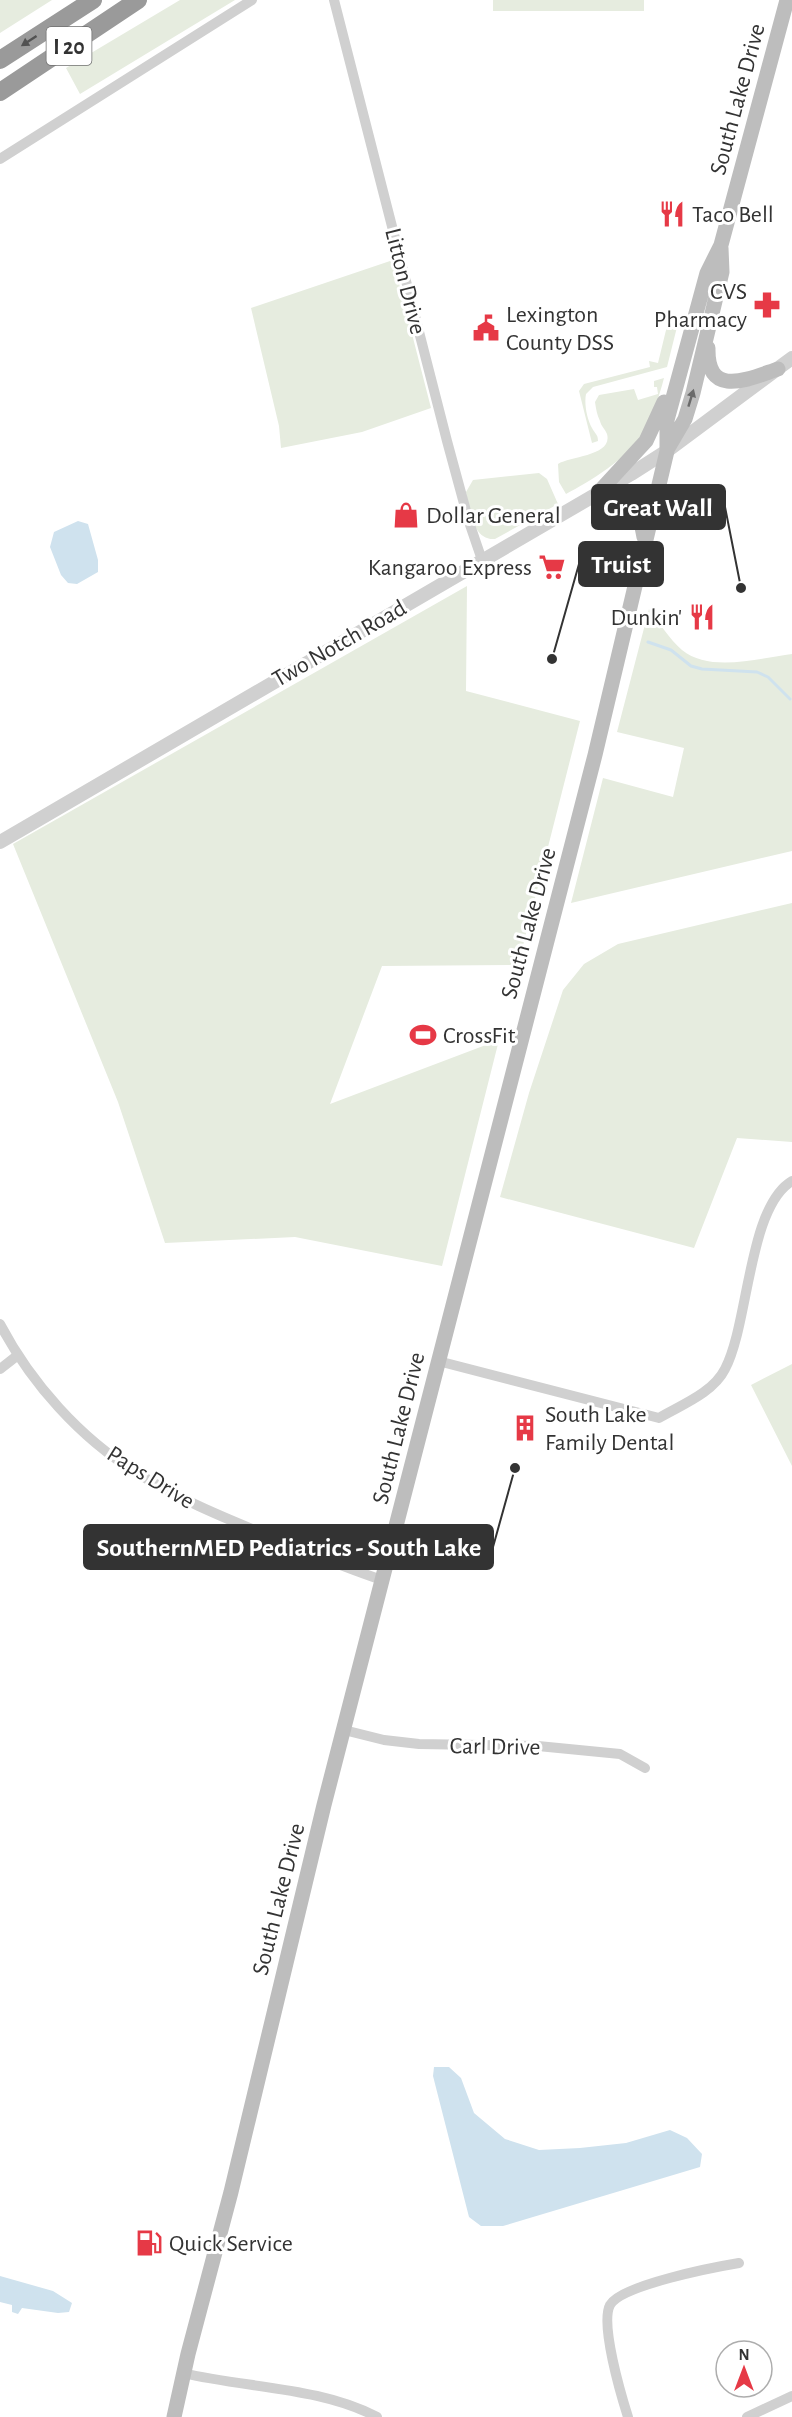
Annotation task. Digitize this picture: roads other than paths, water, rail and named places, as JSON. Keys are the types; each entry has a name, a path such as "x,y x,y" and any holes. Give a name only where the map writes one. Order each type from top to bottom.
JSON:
{"highway":[{"name":"I 20","path":"0,60 93,0"},
{"name":"I 20","path":"0,92 138,0"}],"main road":[{"name":"South Lake Drive","path":"174,2417 183,2373 231,2192 280,1984 344,1730 595,755 667,451 667,420 707,273 721,245 787,0"},
{"name":"South Lake Drive","path":"667,451 685,419 693,393 722,272 721,245"},
{"path":"709,322 708,360 717,378 726,382 741,381 778,369"},
{"path":"598,493 646,441 670,386 681,371"},
{"path":"598,493 623,496 633,500 640,514 645,543"}],"street":[{"path":"0,159 252,0"},
{"name":"Litton Drive","path":"334,0 447,441 471,529 482,560"},
{"name":"Two Notch Road","path":"0,842 667,451 792,358"},
{"path":"438,1361 659,1418 708,1389 725,1371 735,1342 763,1226 773,1203 792,1181"},
{"name":"Paps Drive","path":"0,1324 38,1383 84,1432 135,1472 204,1509 323,1559 382,1580"},
{"path":"0,1369 18,1355"},
{"name":"Carl Drive","path":"344,1730 384,1740 419,1744 547,1747 620,1754 645,1768"},
{"path":"628,2417 608,2330 608,2312 616,2296 641,2285 739,2263"},
{"path":"183,2373 321,2397 356,2406 377,2417"},
{"path":"747,2417 792,2396"}],"water":[{"path":"78,521 88,524 98,560 98,572 77,584 68,583 61,575 50,547 54,532"},
{"path":"434,2067 449,2067 461,2078 474,2113 505,2139 539,2150 580,2148 626,2143 670,2130 687,2138 702,2154 700,2167 503,2226 481,2226 469,2217 433,2076"},
{"path":"0,2276 53,2291 72,2303 69,2312 58,2313 22,2308 18,2314 12,2312 12,2305 0,2302"}],"waterway":[{"path":"648,642 671,650 691,666 702,669 757,672 768,677 790,699"}],"place":[{"name":"Taco Bell","path":"672,214"},
{"name":"CVS Pharmacy","path":"767,305"},
{"name":"Lexington County DSS","path":"486,328"},
{"name":"Dollar General","path":"406,515"},
{"name":"Kangaroo Express","path":"552,567"},
{"name":"Great Wall","path":"741,588"},
{"name":"Dunkin'","path":"702,617"},
{"name":"Truist","path":"552,659"},
{"name":"CrossFit","path":"423,1035"},
{"name":"South Lake Family Dental","path":"525,1428"},
{"name":"SouthernMED Pediatrics - South Lake","path":"515,1468"},
{"name":"Quick Service","path":"149,2243"}]}
